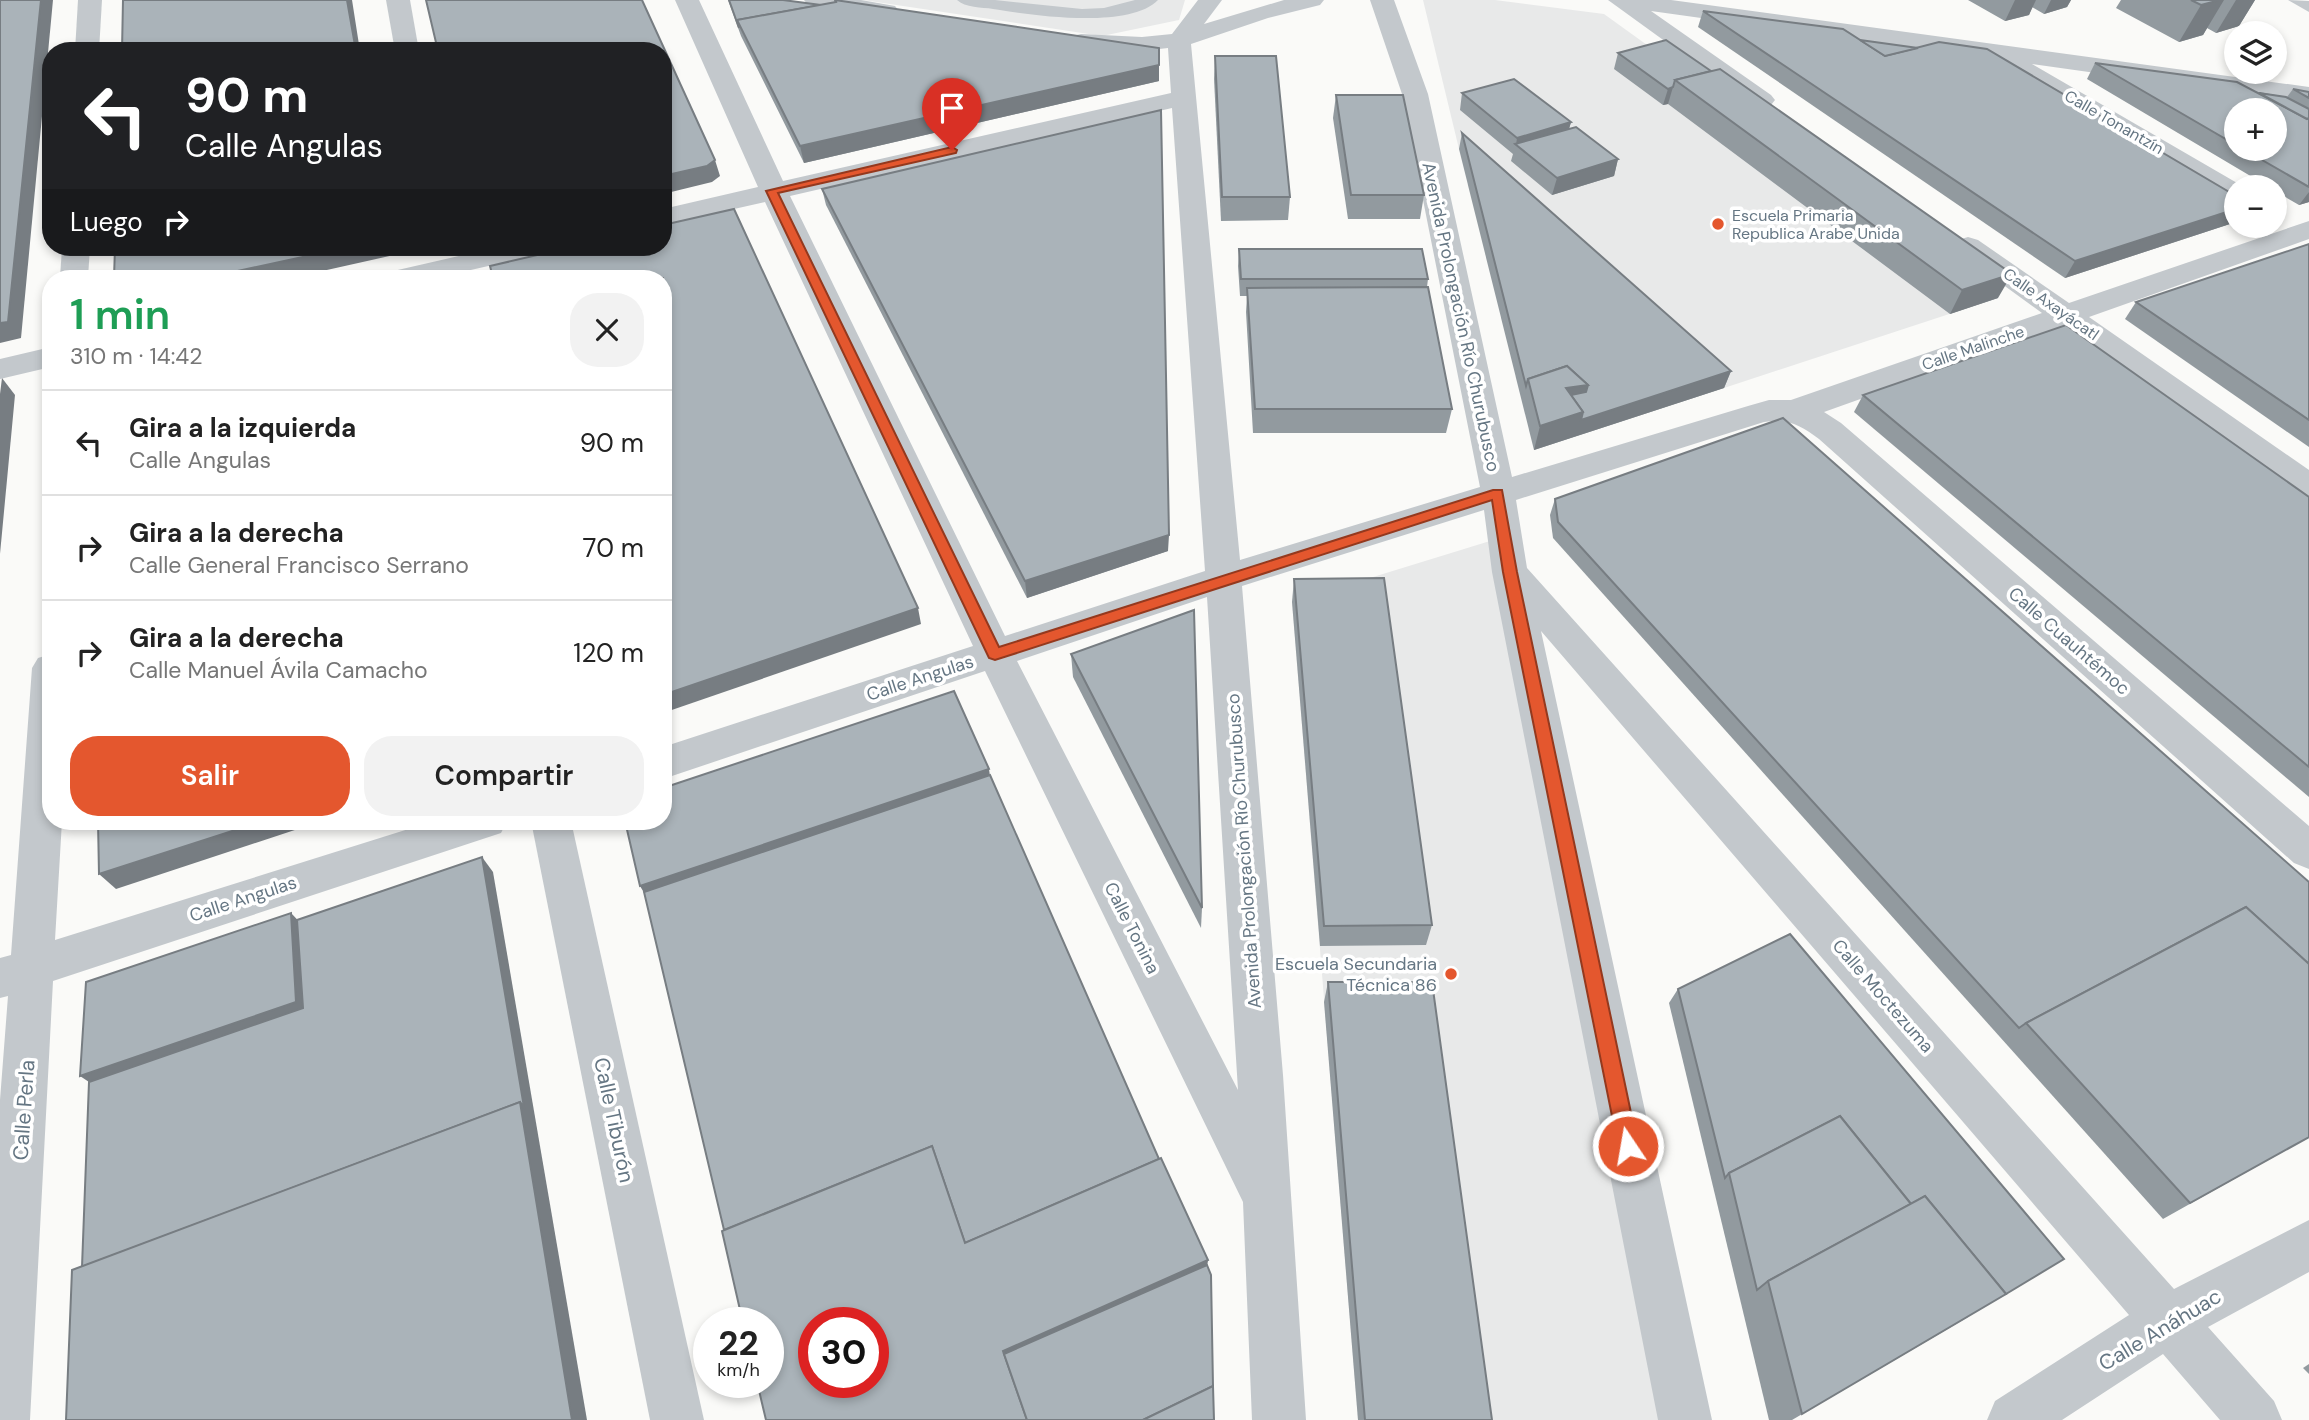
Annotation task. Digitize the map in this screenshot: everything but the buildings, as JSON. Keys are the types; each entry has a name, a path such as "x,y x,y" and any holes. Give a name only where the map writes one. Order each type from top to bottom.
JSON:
{"street":[{"path":"88,42 90,0"},
{"path":"398,0 405,42"},
{"name":"Calle Tonina","path":"687,0 772,191 995,654 1269,1202"},
{"path":"816,0 912,15"},
{"path":"1179,40 1210,0"},
{"path":"953,21 1104,44 1179,40 1260,13 1312,0"},
{"name":"Avenida Prolongación Río Churubusco","path":"1382,0 1415,94 1497,493 1510,572 1685,1420"},
{"path":"1619,0 2309,95"},
{"path":"1619,0 1788,118"},
{"name":"Avenida Prolongación Río Churubusco","path":"1179,40 1224,578 1269,1202 1279,1420"},
{"name":"Calle Tonantzín","path":"1991,50 2224,187"},
{"path":"672,215 1184,98"},
{"path":"2287,222 2306,232"},
{"name":"Calle Axayácatl","path":"1944,229 2309,487"},
{"name":"Calle Malinche","path":"1497,493 1766,411 1796,410 2306,232"},
{"path":"426,270 488,256"},
{"path":"0,369 42,359"},
{"name":"Calle Cuauhtémoc","path":"1796,410 1830,431 2309,851"},
{"name":"Calle Angulas","path":"672,760 1224,578 1497,493"},
{"name":"Calle Moctezuma","path":"1510,572 2255,1420"},
{"name":"Calle Perla","path":"3,1420 17,973 42,749"},
{"name":"Calle Angulas","path":"17,973 459,830"},
{"name":"Calle Tiburón","path":"553,830 677,1420"},
{"name":"Calle Anáhuac","path":"2014,1420 2169,1321 2309,1245"}],"lane":[{"path":"965,0 1072,16 1104,15 1150,0"},
{"path":"2296,0 2309,7"}],"shaded area":[{"path":"863,0 1185,0 1179,20 1102,36"},
{"name":"Escuela Primaria Republica Arabe Unida","path":"1423,0 1495,0 1604,14 1998,298 1724,388 1459,149"},
{"name":"Escuela Secundaria Técnica 86","path":"1490,541 1672,1420 1358,1420 1292,602"}],"place":[{"name":"Escuela Primaria Republica Arabe Unida","path":"1718,224"},
{"name":"Escuela Secundaria Técnica 86","path":"1451,974"}],"route":[{"path":"952,150 772,191 995,654 1224,578 1497,493 1510,572 1628,1146"}]}
